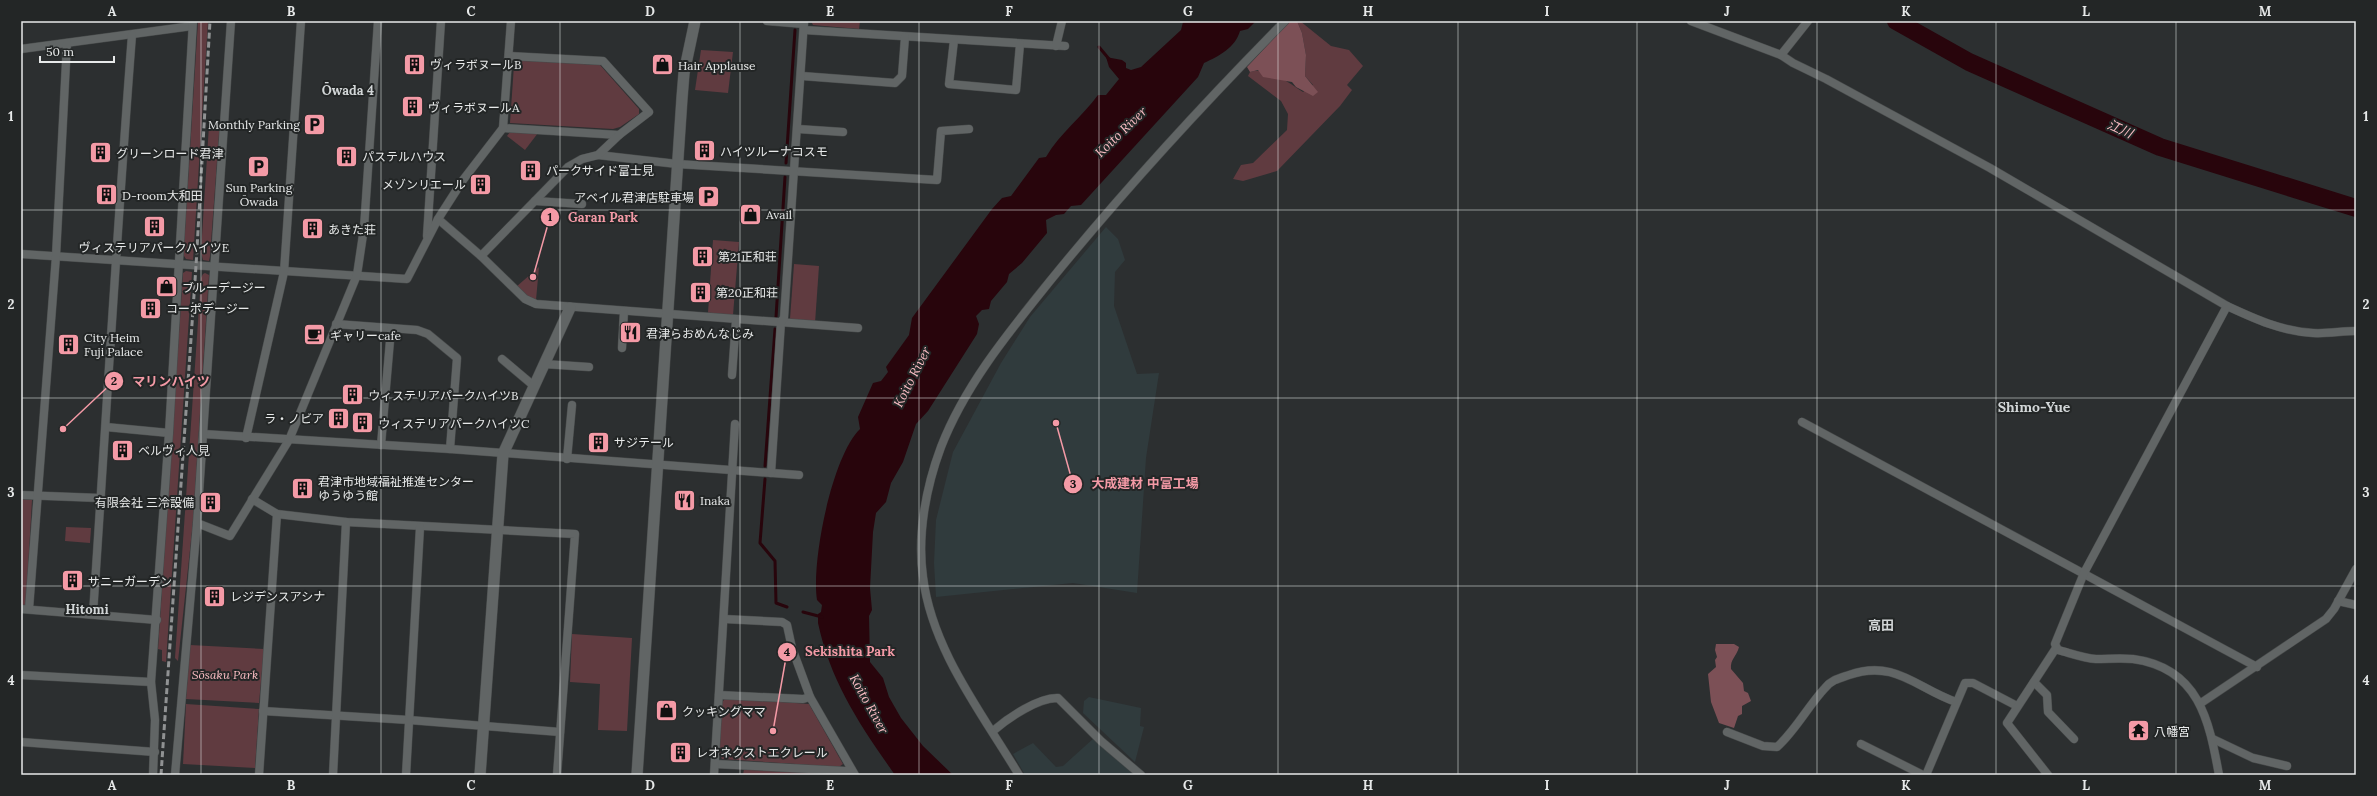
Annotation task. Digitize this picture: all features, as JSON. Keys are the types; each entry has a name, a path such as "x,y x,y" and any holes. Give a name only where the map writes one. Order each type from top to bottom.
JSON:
{"street":[{"path":"175,775 197,523 216,267 231,21"},
{"path":"246,438 284,272 301,21"},
{"path":"197,523 230,536 289,440 357,275 364,228 378,21"},
{"path":"427,239 441,21"},
{"path":"21,254 407,279 438,219 463,180 504,128 512,21"},
{"path":"637,775 684,73 695,21"},
{"path":"767,21 905,37 1065,46"},
{"path":"1056,46 1062,21"},
{"path":"1019,775 948,659 934,623 923,578 920,548 924,520 941,447 962,404 981,372 1038,295 1076,249 1206,102 1285,21"},
{"path":"1691,21 1781,55 1793,63 1826,79 1990,168 2227,306 2267,324 2291,330 2314,333 2356,331"},
{"path":"1781,55 1808,21"},
{"path":"21,49 132,35 193,24 169,433 157,620 151,682 155,752 153,775"},
{"path":"771,473 781,322 784,318 802,76 804,25"},
{"path":"92,614 106,428 115,259 132,35"},
{"path":"802,76 895,83 902,76 905,37"},
{"path":"954,40 949,84 1016,90 1020,44"},
{"path":"67,43 56,256 37,495 25,609 157,620"},
{"path":"509,56 603,61 649,112 619,135 598,155"},
{"path":"504,128 619,135"},
{"path":"798,129 843,132"},
{"path":"481,256 568,167 582,159 598,155 677,164 795,170 937,180 941,131 969,129"},
{"path":"535,201 582,204"},
{"path":"438,219 481,256 526,299 536,304 570,308 858,328"},
{"path":"2048,775 2008,725 2010,716 2056,648 2057,639 2084,573 2227,306"},
{"path":"480,775 503,454 570,308"},
{"path":"622,348 624,311"},
{"path":"732,374 736,320"},
{"path":"336,324 417,330 428,334 457,358 450,449"},
{"path":"381,445 391,329"},
{"path":"502,359 534,386"},
{"path":"544,364 589,367"},
{"path":"567,459 572,405"},
{"path":"1802,422 2256,667"},
{"path":"714,775 735,424"},
{"path":"106,428 169,433"},
{"path":"203,434 246,438 450,449 567,459 799,475"},
{"path":"21,495 100,498"},
{"path":"252,499 277,514 346,522 575,534 558,775"},
{"path":"259,775 277,514"},
{"path":"333,775 346,522"},
{"path":"406,775 420,527"},
{"path":"2201,703 2326,619 2356,569"},
{"path":"2338,601 2356,605"},
{"path":"724,619 782,622 787,625 792,648 810,697 853,772"},
{"path":"2056,648 2083,657 2134,660 2158,666 2190,687 2201,703 2213,739 2219,775"},
{"path":"1727,732 1763,746 1777,747 1832,681 1869,669 1884,670 1908,677 1937,694 1956,702"},
{"path":"21,675 151,682"},
{"path":"1926,775 1956,702 1963,687 1968,682 1973,683 2017,706"},
{"path":"2034,682 2047,695 2048,712 2074,739"},
{"path":"719,695 803,699 810,697"},
{"path":"993,731 1007,720 1049,698 1058,698 1140,775"},
{"path":"263,711 483,725 560,732"},
{"path":"2213,739 2253,758 2287,766"},
{"path":"21,742 155,752"},
{"path":"1861,744 1923,775"},
{"path":"715,764 853,772"}],"shaded area":[{"path":"1290,21 1297,21 1302,33 1306,55 1305,76 1318,92 1313,96 1296,87 1292,82 1263,77 1258,70 1250,72 1247,67"},
{"path":"1106,227 1118,239 1125,260 1115,272 1114,306 1137,374 1159,373 1146,458 1137,593 1073,583 936,597 934,563 936,520 953,452 1001,363 1030,317"},
{"path":"1716,644 1734,644 1739,647 1731,669 1743,683 1744,691 1748,693 1751,701 1742,706 1742,714 1738,716 1734,728 1719,723 1711,702 1708,674 1716,667"},
{"path":"1089,697 1141,708 1140,726 1144,727 1135,762 1083,713 1084,701"},
{"path":"1094,738 1134,775 1025,775 1013,754 1033,743 1056,767 1063,766"}],"green space":[{"path":"198,21 208,21 193,260 186,259 184,256 184,246"},
{"path":"811,21 860,21 859,29 813,25"},
{"path":"1297,21 1300,21 1331,46 1349,50 1363,66 1347,85 1352,90 1340,106 1277,171 1243,181 1233,179 1241,165 1253,163 1287,130 1288,114 1281,101 1248,76 1250,72 1264,71 1271,73 1303,92 1313,85 1305,76 1306,55 1302,33"},
{"path":"701,50 733,52 728,93 695,90"},
{"path":"519,60 600,65 639,109 639,114 620,127 613,129 510,123 514,65"},
{"path":"220,121 209,261 203,260 201,252 209,125"},
{"path":"510,132 538,133 525,150 507,136"},
{"path":"713,240 739,242 733,315 708,313"},
{"path":"794,264 819,266 815,323 790,319"},
{"path":"539,267 536,300 528,297 516,287"},
{"path":"186,271 192,272 166,662 162,661 162,650 158,649 183,273"},
{"path":"205,273 209,275 193,522 178,661 175,658 201,278"},
{"path":"21,499 32,500 26,605 21,605"},
{"path":"66,527 91,528 90,543 65,541"},
{"path":"572,634 632,638 627,731 598,730 600,684 570,682"},
{"name":"Sōsaku Park","path":"190,645 264,649 259,703 186,699"},
{"path":"726,698 809,704 843,764 839,767 722,759 719,754 722,702"},
{"path":"186,704 259,709 255,768 183,764"},
{"path":"744,769 847,775 743,775"}],"water":[{"name":"Koito River","path":"1256,21 1248,29 1240,31 1238,37 1226,51 1204,63 1198,77 1081,205 1071,206 1064,214 1056,215 1046,220 1047,233 1022,263 1009,274 1007,282 991,301 989,309 982,310 976,316 979,324 977,334 928,411 916,424 903,462 891,483 886,502 876,513 873,532 870,588 872,610 869,616 870,662 883,678 889,697 901,718 923,746 953,775 895,775 870,739 848,703 831,665 818,623 818,614 821,612 822,605 817,600 817,561 826,510 841,462 850,443 860,429 858,417 873,383 881,381 888,372 886,367 909,335 912,318 992,209 1002,198 1011,196 1039,158 1046,157 1058,140 1098,95 1106,95 1119,79 1109,67 1106,57 1122,60 1126,63 1126,68 1131,70 1141,67 1181,30 1183,22"}],"waterway":[{"name":"江川","path":"1896,21 1969,62 2160,147 2356,208"},
{"path":"786,163 795,30"},
{"path":"1099,47 1109,59"},
{"path":"776,317 785,177"},
{"path":"765,466 775,329"},
{"path":"765,479 760,543 775,561 776,603 787,607"},
{"path":"803,612 822,617"}],"railway":[{"path":"161,775 196,266 210,21"}],"place":[{"name":"ヴィラボヌールB","path":"414,64"},
{"name":"Hair Applause","path":"662,65"},
{"name":"ヴィラボヌールA","path":"412,107"},
{"name":"Monthly Parking","path":"315,124"},
{"name":"ハイツルーナコスモ","path":"704,151"},
{"name":"グリーンロード君津","path":"100,153"},
{"name":"パステルハウス","path":"346,156"},
{"name":"Sun Parking Ōwada","path":"259,166"},
{"name":"パークサイド富士見","path":"531,170"},
{"name":"メゾンリエール","path":"481,184"},
{"name":"D-room大和田","path":"106,195"},
{"name":"アベイル君津店駐車場","path":"709,197"},
{"name":"Avail","path":"751,214"},
{"name":"ヴィステリアパークハイツE","path":"154,226"},
{"name":"あきた荘","path":"313,229"},
{"name":"第21正和荘","path":"703,256"},
{"name":"Garan Park","path":"533,277"},
{"name":"ブルーデージー","path":"167,287"},
{"name":"第20正和荘","path":"700,292"},
{"name":"コーポデージー","path":"151,308"},
{"name":"君津らおめんなじみ","path":"631,333"},
{"name":"ギャリーcafe","path":"314,335"},
{"name":"City Heim Fuji Palace","path":"68,344"},
{"name":"ウィステリアパークハイツB","path":"353,395"},
{"name":"ラ・ノビア","path":"339,418"},
{"name":"ウィステリアパークハイツC","path":"362,423"},
{"name":"大成建材 中富工場","path":"1056,423"},
{"name":"マリンハイツ","path":"63,429"},
{"name":"サジテール","path":"598,442"},
{"name":"ベルヴィ人見","path":"123,450"},
{"name":"君津市地域福祉推進センター ゆうゆう館","path":"303,488"},
{"name":"Inaka","path":"684,500"},
{"name":"有限会社 三冷設備","path":"210,502"},
{"name":"サニーガーデン","path":"73,581"},
{"name":"レジデンスアシナ","path":"215,596"},
{"name":"クッキングママ","path":"667,711"},
{"name":"Sekishita Park","path":"773,731"},
{"name":"八幡宮","path":"2139,731"},
{"name":"レオネクストエクレール","path":"681,752"}],"district":[{"name":"Ōwada 4","path":"348,90"},
{"name":"Shimo-Yue","path":"2034,407"},
{"name":"Hitomi","path":"87,609"},
{"name":"高田","path":"1881,625"}]}
